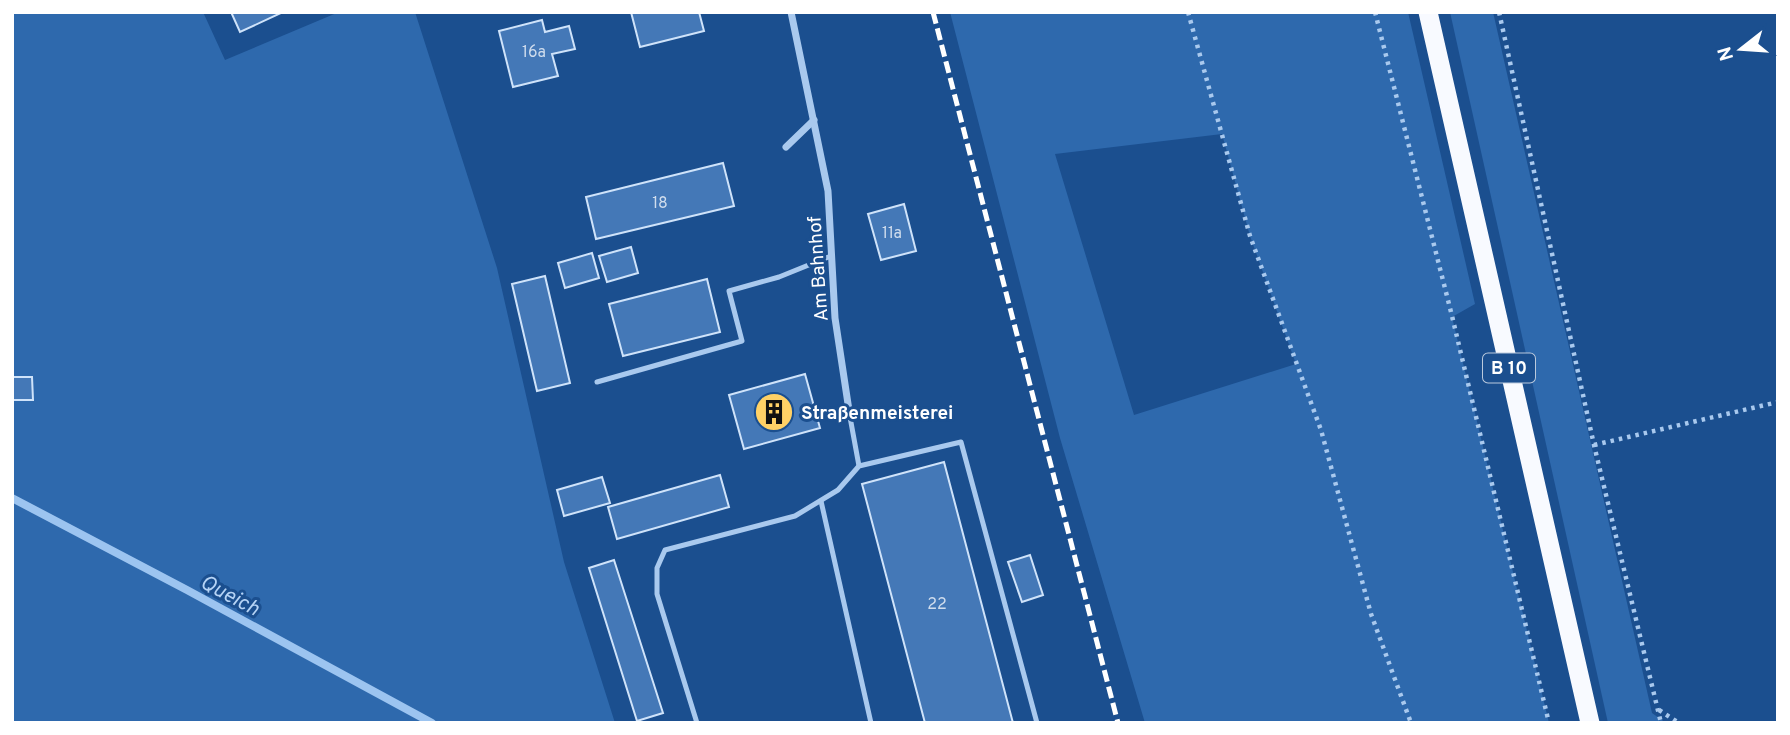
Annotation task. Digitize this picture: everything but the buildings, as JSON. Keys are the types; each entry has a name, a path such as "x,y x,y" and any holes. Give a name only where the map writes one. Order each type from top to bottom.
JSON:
{"highway":[{"name":"B 10","path":"1428,12 1590,723"}],"street":[{"name":"Am Bahnhof","path":"791,12 828,191 835,318 850,417"},
{"path":"786,147 814,120"}],"lane":[{"path":"597,382 742,341 729,291 779,277 831,256"},
{"path":"850,417 859,466"},
{"path":"696,723 657,594 657,568 666,551 795,516 838,490 859,466 961,442 1037,723"},
{"path":"821,501 871,723"}],"path":[{"path":"1188,12 1250,236 1321,430 1371,614 1411,723"},
{"path":"1375,12 1452,316 1549,723"},
{"path":"1499,12 1594,445 1661,723"},
{"path":"1594,445 1778,402"},
{"path":"1657,710 1679,723"}],"shaded area":[{"path":"12,12 203,12 225,60 339,12 415,12 497,268 564,562 615,723 12,723"},
{"path":"950,12 1408,12 1475,304 1452,317 1549,723 1145,723 1060,438","holes":["1222,134 1250,236 1296,364 1134,415 1055,154"]},
{"path":"1450,12 1493,12 1652,713 1666,723 1608,723"}],"waterway":[{"name":"Queich","path":"12,498 432,723"}],"railway":[{"path":"933,12 1118,723"}],"place":[{"name":"Straßenmeisterei","path":"774,412"}]}
